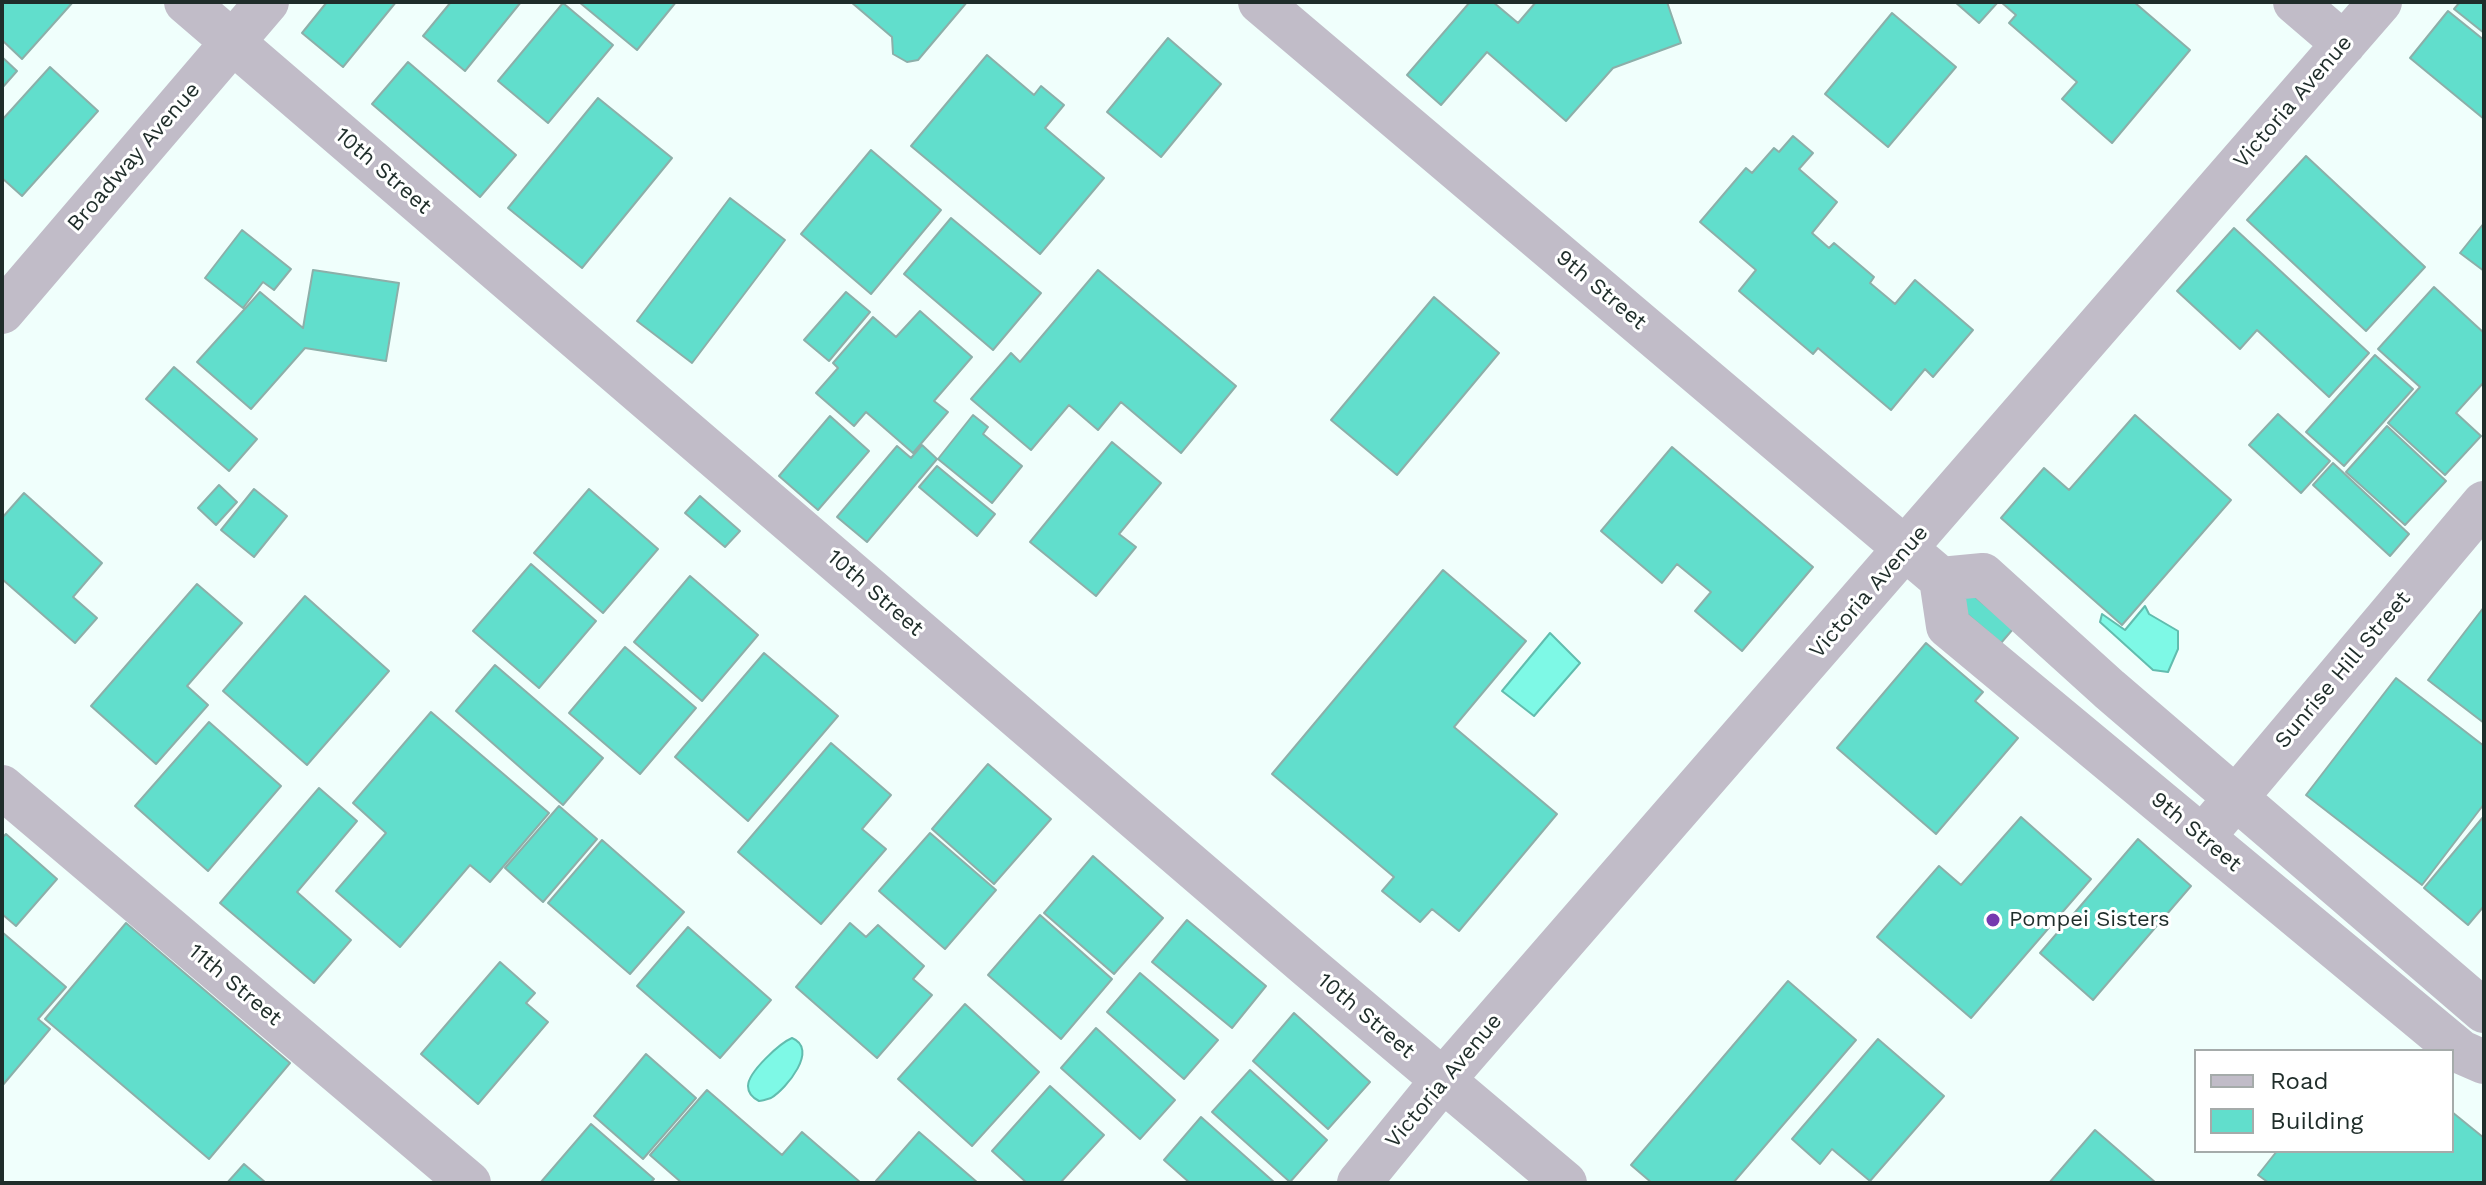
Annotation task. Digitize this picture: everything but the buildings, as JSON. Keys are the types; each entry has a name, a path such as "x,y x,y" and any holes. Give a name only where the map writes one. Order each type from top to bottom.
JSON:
{"street":[{"name":"10th Street","path":"186,2 1442,1081 1565,1183"},
{"name":"Broadway Avenue","path":"2,312 267,2"},
{"name":"9th Street","path":"1260,2 1941,579 1948,626 2461,1052 2484,1062"},
{"path":"2295,2 2344,44"},
{"name":"Victoria Avenue","path":"1359,1183 1442,1081 2380,2"},
{"name":"Sunrise Hill Street","path":"2202,837 2484,503"},
{"path":"1941,579 1983,575 2109,689 2484,1011"},
{"name":"11th Street","path":"2,787 469,1183"}],"shaded area":[{"path":"2145,606 2149,614 2178,631 2178,649 2168,672 2153,670 2100,622 2102,614 2125,630"},
{"path":"1550,633 1580,663 1534,716 1502,691"},
{"path":"792,1038 800,1043 802,1051 798,1068 778,1093 759,1101 749,1091 749,1080 766,1059"}],"place":[{"name":"Pompei Sisters","path":"1993,920"}]}
